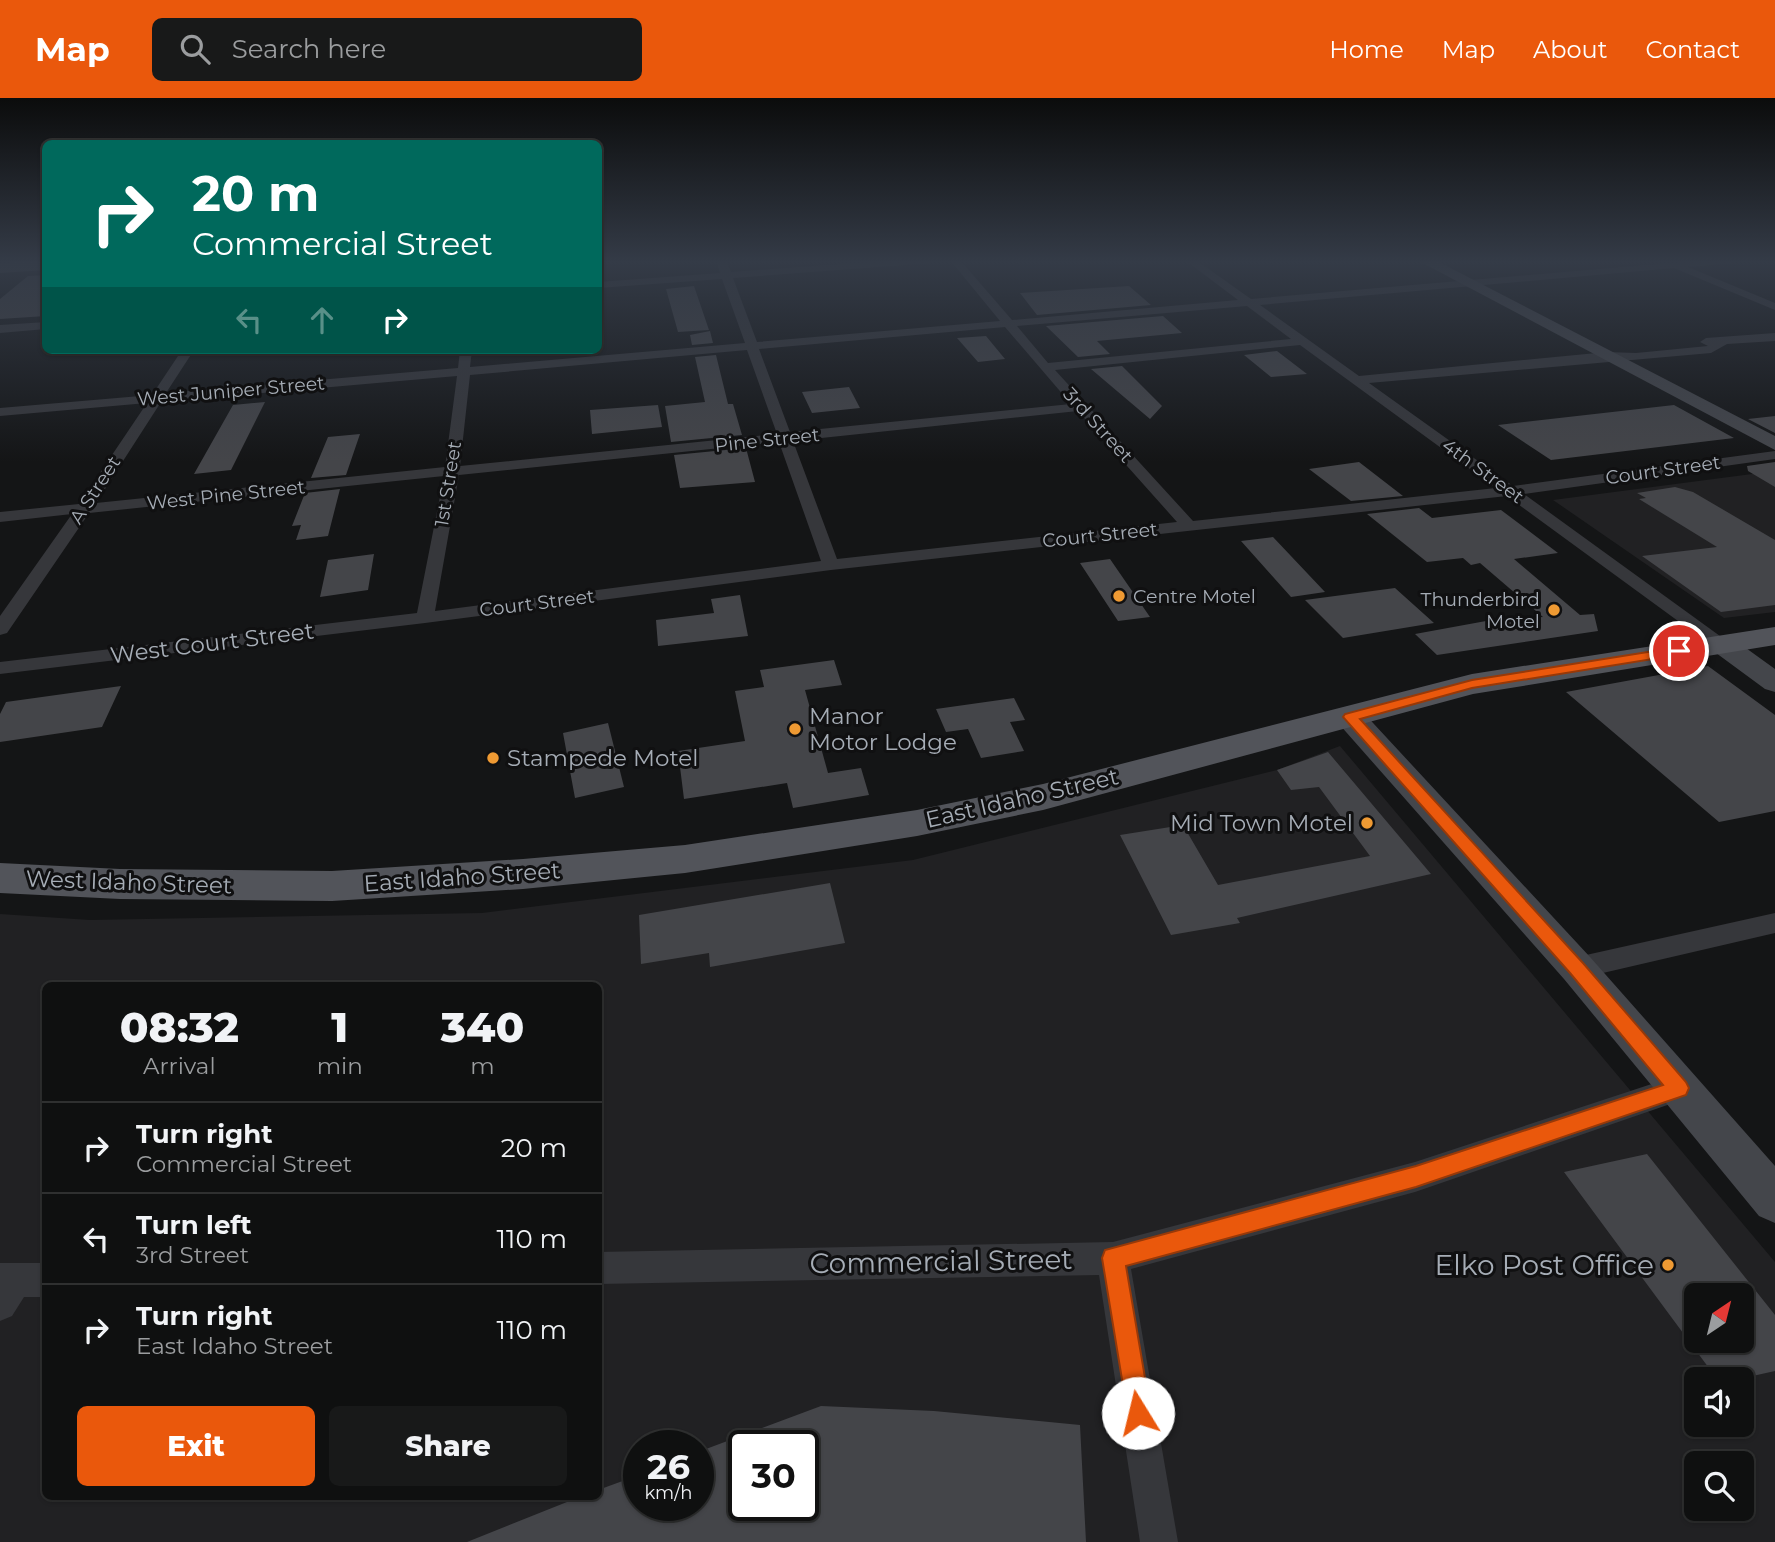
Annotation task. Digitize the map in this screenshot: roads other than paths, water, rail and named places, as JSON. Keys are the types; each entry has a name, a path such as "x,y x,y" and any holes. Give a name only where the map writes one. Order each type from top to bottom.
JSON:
{"main road":[{"path":"1553,327 1775,444"},
{"name":"East Idaho Street","path":"258,886 332,886 523,874 685,859 811,840 1043,797 1472,684 1775,636"},
{"name":"4th Street","path":"1722,644 1775,683"},
{"path":"1350,717 1577,968 1775,1200"},
{"name":"West Idaho Street","path":"0,878 120,884 258,886"}],"street":[{"path":"0,329 25,327"},
{"path":"746,327 831,565"},
{"name":"West Juniper Street","path":"0,412 962,327"},
{"name":"3rd Street","path":"1014,327 1045,367 1188,525"},
{"name":"4th Street","path":"1285,327 1722,644"},
{"path":"1358,380 1607,356 1636,357 1711,349 1722,343 1775,337"},
{"path":"1045,367 1303,341"},
{"name":"A Street","path":"0,629 84,509 185,354"},
{"name":"1st Street","path":"425,618 452,472 465,354"},
{"name":"Pine Street","path":"452,472 1082,407"},
{"name":"Court Street","path":"425,618 831,565 1509,491 1775,455"},
{"name":"West Pine Street","path":"0,517 452,472"},
{"name":"West Court Street","path":"0,667 425,618"},
{"path":"1577,968 1775,923"},
{"name":"Commercial Street","path":"602,1268 1113,1258 1416,1177 1679,1088"},
{"path":"1113,1258 1159,1542"}],"place":[{"name":"Centre Motel","path":"1119,596"},
{"name":"Thunderbird Motel","path":"1554,610"},
{"name":"Manor Motor Lodge","path":"795,729"},
{"name":"Stampede Motel","path":"493,758"},
{"name":"Mid Town Motel","path":"1367,823"},
{"name":"Elko Post Office","path":"1668,1265"}]}
